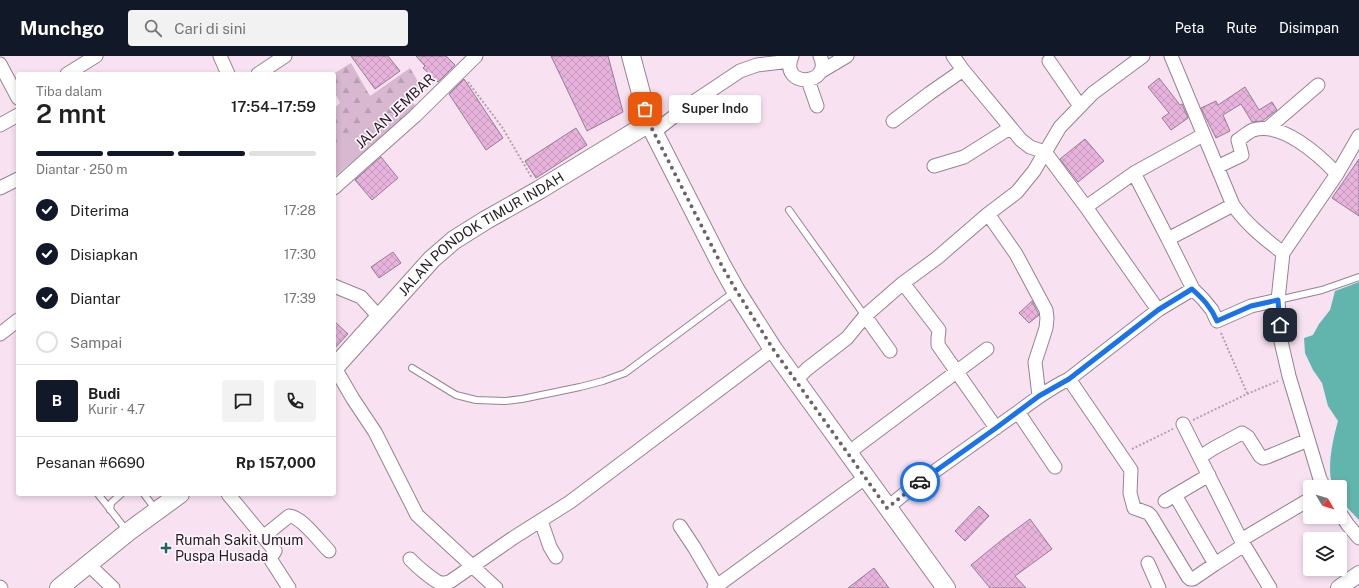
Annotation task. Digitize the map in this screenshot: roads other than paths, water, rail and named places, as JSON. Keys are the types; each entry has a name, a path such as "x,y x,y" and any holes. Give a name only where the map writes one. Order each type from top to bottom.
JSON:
{"main road":[{"path":"631,56 651,127 722,266 736,290 773,349 946,588"},
{"name":"JALAN PONDOK TIMUR INDAH","path":"336,366 432,259 454,240 486,220 651,127"},
{"path":"59,588 128,532 177,496"}],"street":[{"path":"70,72 96,56"},
{"path":"220,56 227,72"},
{"path":"261,72 285,56"},
{"name":"JALAN JEMBAR","path":"336,186 415,116 476,56"},
{"path":"820,56 822,63 820,72"},
{"path":"651,127 686,107 740,71 757,65 791,58 790,69 794,75 801,79 808,80 817,76 820,72 847,56"},
{"path":"796,380 807,369 847,338 865,316 903,283 937,258 988,214 1017,192 1034,171 1060,127 1093,93 1143,56"},
{"path":"1171,56 1233,205 1254,230 1283,253"},
{"path":"954,57 1021,140 1030,147 1045,152 1086,207 1158,310"},
{"path":"1049,61 1080,106"},
{"path":"0,64 16,94"},
{"path":"893,121 963,70"},
{"path":"808,80 817,106"},
{"path":"1268,128 1318,85"},
{"path":"0,125 16,117"},
{"path":"934,166 964,157 1010,128"},
{"path":"1217,167 1242,155 1238,140 1253,130 1268,128 1287,135 1305,145 1322,158 1337,174"},
{"path":"1086,207 1134,173 1203,135"},
{"path":"1320,480 1289,376 1280,338 1278,300 1283,253 1337,174 1359,136"},
{"path":"1134,173 1192,289 1204,299 1212,310 1217,321 1251,306 1278,300"},
{"path":"0,188 16,180"},
{"path":"1168,239 1233,205"},
{"path":"988,214 1016,254 1046,310 1046,328 1035,362 1039,396"},
{"path":"903,283 939,330 938,346 996,428"},
{"path":"336,287 361,297 380,318"},
{"path":"887,508 914,486 1039,396 1069,379 1158,310 1192,289"},
{"path":"865,316 890,351"},
{"path":"0,334 16,322"},
{"path":"410,559 418,568 438,582 445,583 451,581 513,538 570,502 773,349"},
{"path":"848,454 988,349"},
{"path":"336,371 375,432 417,514 496,588"},
{"path":"1069,379 1131,470 1130,493 1134,508 1148,513 1151,516 1190,579 1193,579 1243,542 1303,503"},
{"path":"1018,412 1054,467"},
{"path":"1183,424 1243,542 1270,588"},
{"path":"1200,457 1242,433 1248,437 1260,456 1264,458 1308,440"},
{"path":"1209,475 1170,498 1215,564"},
{"path":"680,526 694,547 715,587 865,478"},
{"path":"230,496 275,551 271,557 271,560 289,588"},
{"path":"263,537 289,516 293,516 300,520 329,551"},
{"path":"541,521 550,547 556,557"},
{"path":"1347,524 1359,538"},
{"path":"1148,563 1159,588"},
{"path":"88,565 113,588"},
{"path":"1339,588 1359,574"}],"lane":[{"path":"789,210 865,316"},
{"path":"1278,300 1322,290 1359,277"},
{"path":"412,368 456,395 476,400 505,401 522,399 580,387 625,373 736,290"},
{"path":"100,496 128,532"},
{"path":"110,510 111,504 119,496"},
{"path":"145,496 157,512"}],"place":[{"name":"Super Indo","path":"645,109"},
{"name":"Rumah Sakit Umum Puspa Husada","path":"166,548"}]}
